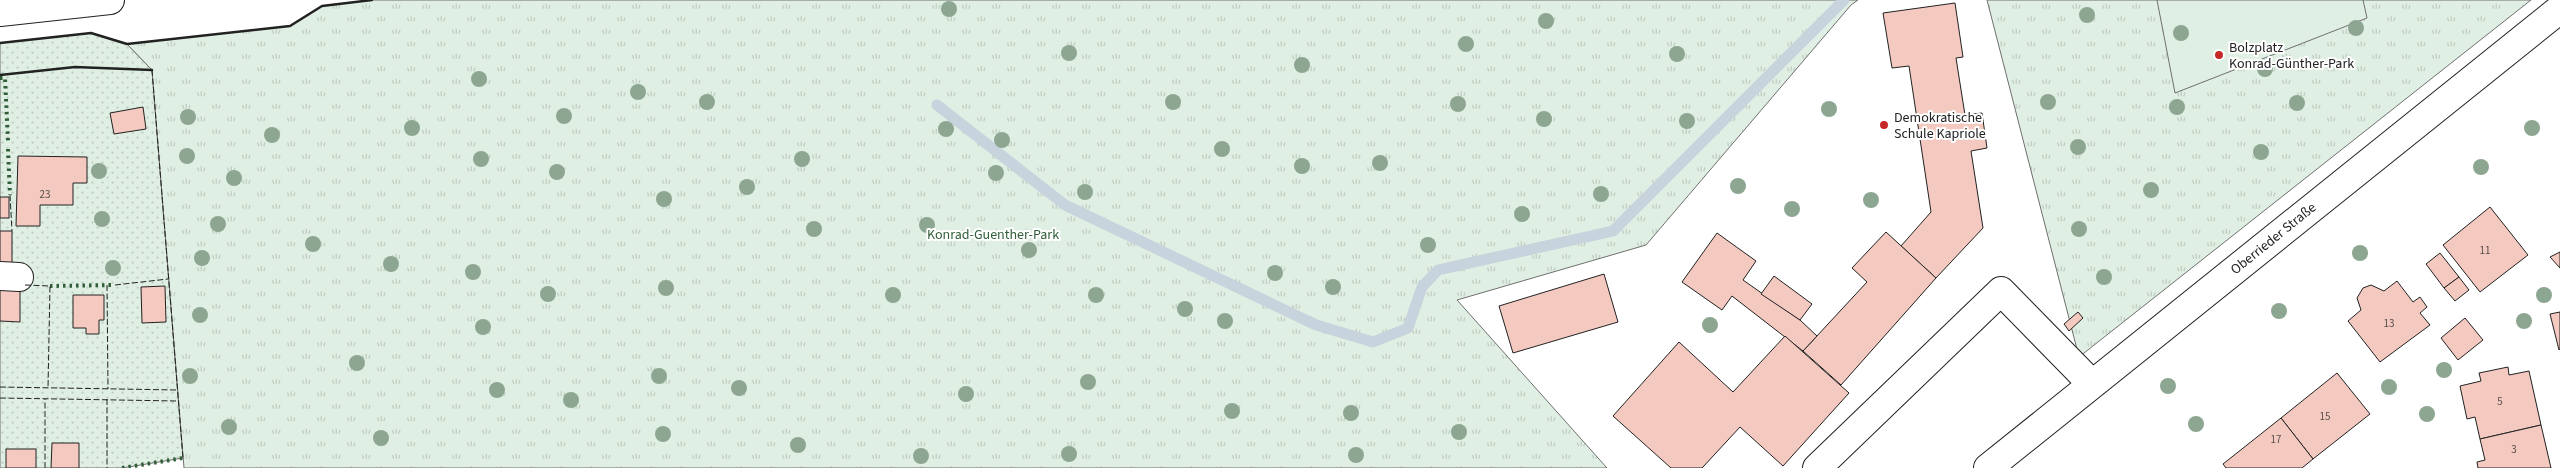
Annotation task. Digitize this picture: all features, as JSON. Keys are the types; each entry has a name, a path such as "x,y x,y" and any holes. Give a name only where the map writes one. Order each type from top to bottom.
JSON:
{"main road":[{"path":"0,12 110,0"},
{"name":"Oberrieder Straße","path":"1988,468 2091,383 2560,10"},
{"path":"1817,468 2001,291 2091,383"}],"green space":[{"name":"Konrad-Guenther-Park","path":"372,0 1858,0 1851,5 1646,245 1457,300 1607,468 184,468 152,70 127,44 290,26 322,6"},
{"path":"1987,0 2531,0 2079,357"},
{"name":"Bolzplatz Konrad-Günther-Park","path":"2157,0 2363,0 2367,18 2175,93"},
{"path":"91,33 127,44 152,70 183,458 122,468 0,468 0,43"}],"building":[{"path":"1955,3 1963,57 1956,58 1965,115 1982,113 1987,148 1971,151 1983,228 1936,278 1901,246 1931,212 1909,66 1892,68 1883,13"},
{"path":"143,107 146,129 114,134 110,113"},
{"path":"18,156 87,157 87,183 73,183 73,205 40,205 40,226 16,226"},
{"path":"0,197 9,197 9,218 0,218"},
{"path":"2490,207 2528,255 2480,292 2443,245"},
{"path":"0,231 12,231 12,263 0,264"},
{"path":"1886,232 1936,278 1841,385 1803,351 1867,282 1852,268"},
{"path":"1717,233 1756,261 1743,280 1800,320 1817,336 1803,351 1732,296 1722,310 1682,282"},
{"path":"2560,252 2560,268 2550,257"},
{"path":"2440,253 2459,277 2444,288 2426,264"},
{"path":"1604,274 1618,322 1513,353 1499,306"},
{"path":"1774,276 1812,304 1800,320 1761,294"},
{"path":"2459,277 2469,290 2455,301 2444,288"},
{"path":"2397,281 2413,302 2420,297 2427,307 2420,313 2430,325 2380,362 2348,321 2361,310 2357,298 2363,288 2371,285 2384,291"},
{"path":"165,286 166,322 142,323 141,287"},
{"path":"0,289 20,289 20,322 0,321"},
{"path":"73,295 104,295 104,320 99,320 99,334 86,334 86,328 73,328"},
{"path":"2078,312 2083,318 2069,331 2064,324"},
{"path":"2560,312 2560,349 2559,350 2550,314"},
{"path":"2465,318 2483,340 2458,360 2441,338"},
{"path":"1785,336 1849,393 1783,466 1740,427 1702,468 1671,468 1613,416 1679,342 1733,392"},
{"path":"2508,367 2509,375 2529,371 2541,425 2480,439 2475,417 2467,419 2460,386 2481,381 2479,373"},
{"path":"2337,373 2370,414 2313,459 2281,418"},
{"path":"2281,418 2313,459 2302,468 2226,468 2223,464"},
{"path":"2541,425 2551,468 2478,468 2477,462 2485,460 2480,439"},
{"path":"52,443 79,443 79,468 51,468"},
{"path":"6,449 36,449 36,468 6,468"}],"waterway":[{"path":"937,105 1065,205 1316,325 1373,342 1408,328 1422,287 1438,270 1613,231 1844,0"}],"hedge":[{"path":"0,78 5,78 8,141"},
{"path":"8,149 10,195"},
{"path":"50,286 115,285"},
{"path":"122,468 183,458"}],"fence":[{"path":"152,70 183,458"},
{"path":"10,195 12,231"},
{"path":"115,285 168,279"},
{"path":"25,285 50,286 48,388"},
{"path":"107,285 108,389"},
{"path":"0,387 177,390"},
{"path":"0,398 177,401"},
{"path":"45,399 45,468"},
{"path":"107,399 107,468"}],"wall":[{"path":"0,43 91,33 127,44 290,26 322,6 372,0"},
{"path":"0,75 75,67 152,70"}],"place":[{"name":"Bolzplatz Konrad-Günther-Park","path":"2219,55"},
{"name":"Demokratische Schule Kapriole","path":"1884,125"}]}
